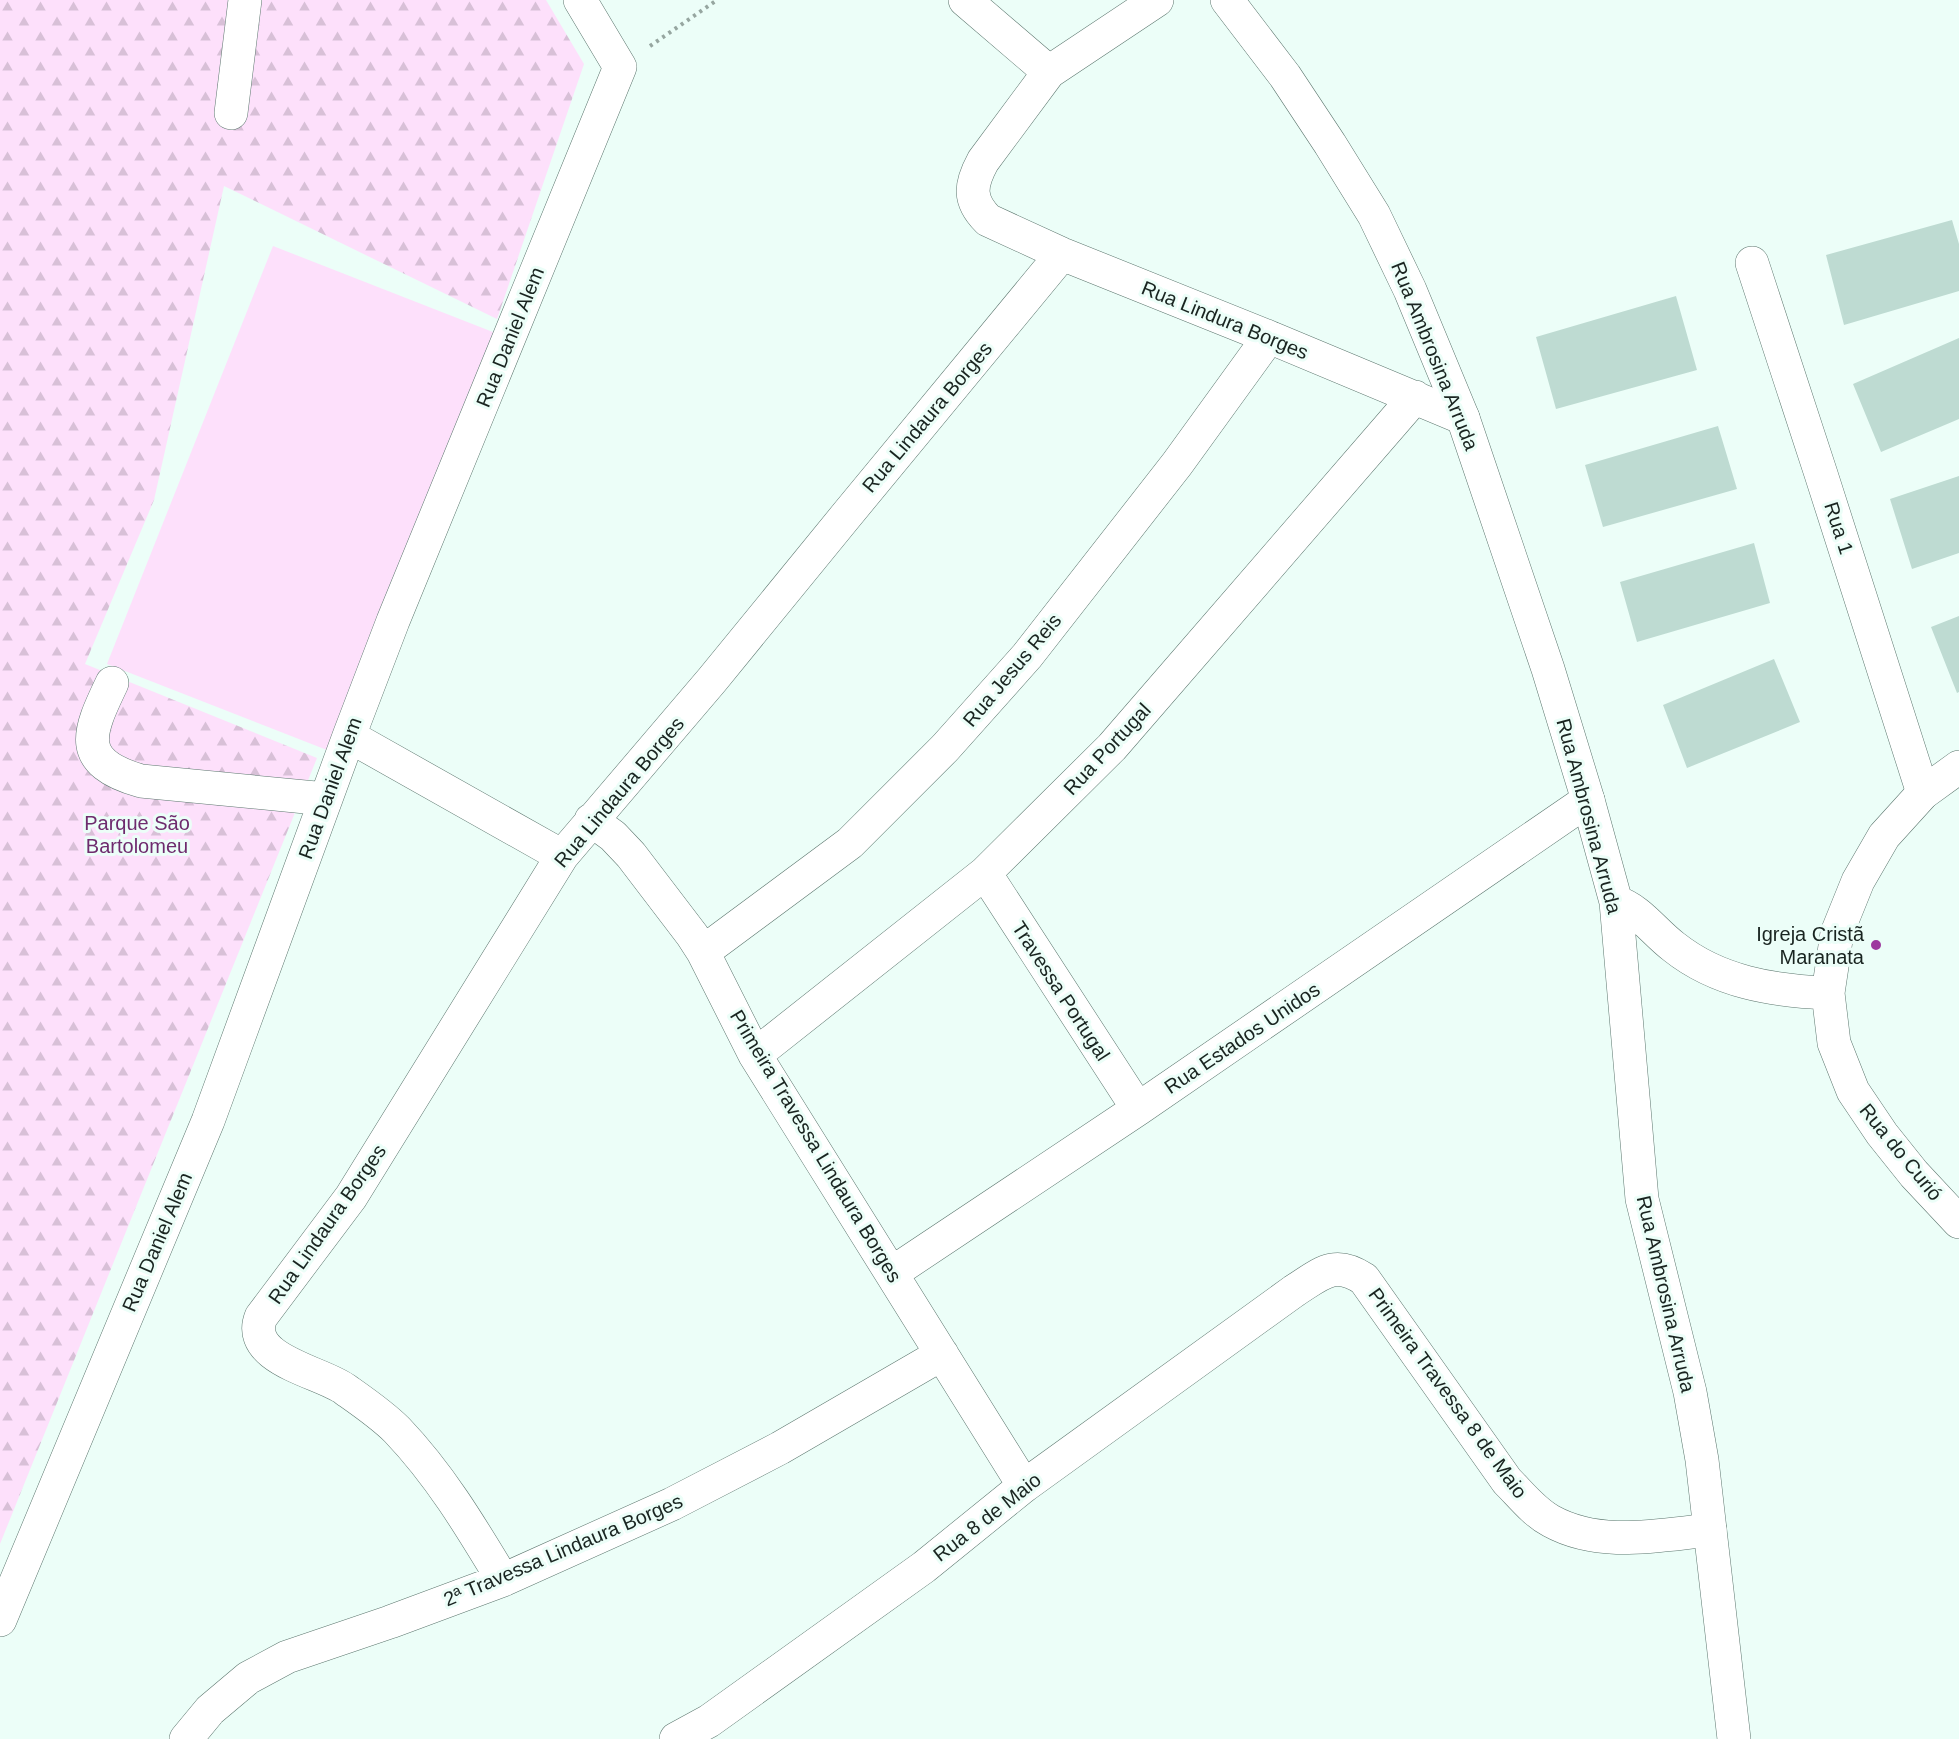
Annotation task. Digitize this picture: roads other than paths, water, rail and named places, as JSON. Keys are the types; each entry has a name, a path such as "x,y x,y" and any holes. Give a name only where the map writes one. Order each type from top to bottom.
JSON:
{"street":[{"path":"231,113 245,0"},
{"name":"Rua Daniel Alem","path":"0,1620 208,1121 393,621 620,67 580,0"},
{"path":"965,0 1049,72 1157,0"},
{"name":"Rua Ambrosina Arruda","path":"1227,0 1285,76 1330,144 1374,215 1410,290 1463,418 1548,669 1588,800 1616,902 1641,1199 1690,1392 1702,1460 1734,1739"},
{"name":"Rua Lindura Borges","path":"1049,72 983,161 975,176 973,199 988,220 1062,254 1463,418"},
{"name":"Rua Lindaura Borges","path":"503,1580 452,1496 395,1428 344,1388 288,1364 262,1342 257,1326 261,1317 351,1197 562,856 712,680 1062,254"},
{"name":"Rua 1","path":"1752,263 1923,793"},
{"name":"Rua Jesus Reis","path":"703,952 850,843 945,748 1034,647 1177,464 1269,337"},
{"name":"Rua Portugal","path":"755,1055 985,873 1112,747 1415,397"},
{"path":"112,683 95,719 92,733 95,751 106,767 123,776 141,780 326,800"},
{"path":"349,736 562,856"},
{"name":"Rua do Curió","path":"1959,767 1923,793 1884,837 1858,881 1837,933 1828,993 1834,1043 1854,1091 1882,1134 1914,1174 1959,1222"},
{"name":"Rua Estados Unidos","path":"892,1273 1138,1109 1588,800"},
{"name":"Primeira Travessa Lindaura Borges","path":"591,820 613,836 637,862 673,908 703,952 755,1055 1024,1486"},
{"name":"Travessa Portugal","path":"985,873 1138,1109"},
{"path":"1616,902 1640,914 1675,948 1710,969 1748,984 1789,992 1828,993"},
{"name":"Primeira Travessa 8 de Maio","path":"1294,1291 1323,1273 1337,1269 1352,1271 1364,1279 1508,1481 1530,1505 1551,1521 1581,1534 1615,1538 1710,1530"},
{"name":"Rua 8 de Maio","path":"676,1739 714,1730 1024,1486 1294,1291"},
{"name":"2ª Travessa Lindaura Borges","path":"186,1739 210,1710 248,1678 287,1657 503,1580 672,1504 780,1448 942,1354"}],"place":[{"name":"Igreja Cristã Maranata","path":"1876,945"}],"park label":[{"name":"Parque São Bartolomeu","path":"137,834"}]}
